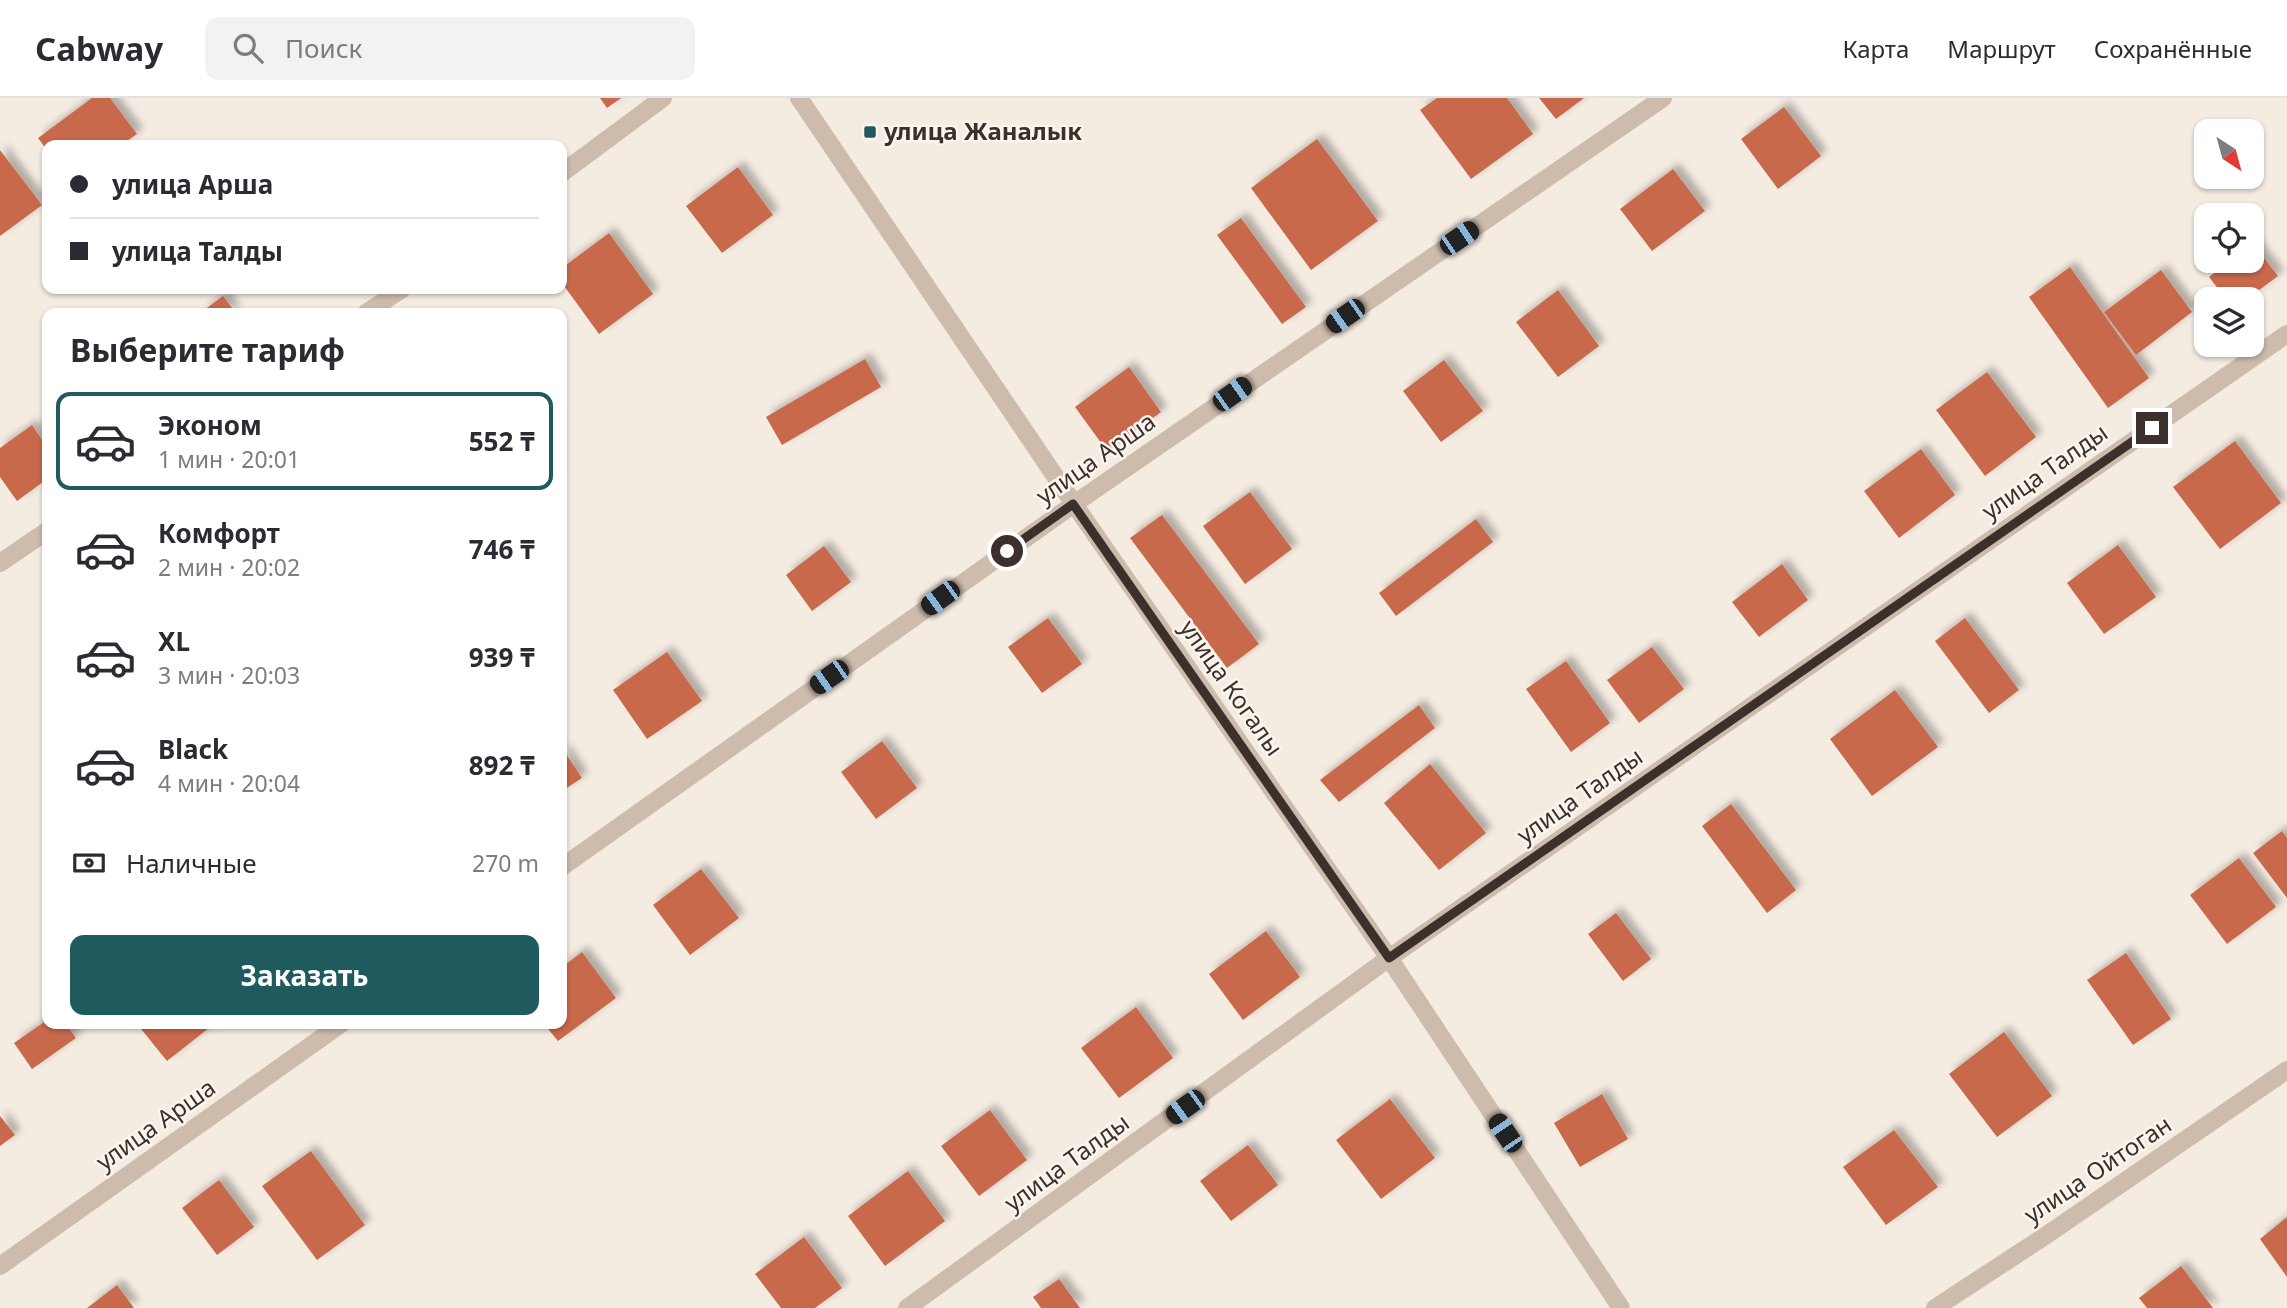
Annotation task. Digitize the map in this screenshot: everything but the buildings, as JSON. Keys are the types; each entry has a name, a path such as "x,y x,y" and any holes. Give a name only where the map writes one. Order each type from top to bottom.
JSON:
{"street":[{"path":"567,169 663,98"},
{"name":"улица Когалы","path":"799,98 1073,504 1389,958 1621,1308"},
{"name":"улица Арша","path":"567,863 1073,504 1663,98"},
{"path":"374,308 394,294"},
{"name":"улица Талды","path":"907,1308 1389,958 2287,334"},
{"path":"0,563 42,534"},
{"name":"улица Арша","path":"0,1266 334,1029"},
{"name":"улица Ойтоган","path":"1935,1308 2287,1070"}],"place":[{"name":"улица Жаналык","path":"870,132"}],"route":[{"path":"1007,551 1073,504 1389,958 2152,428"}]}
